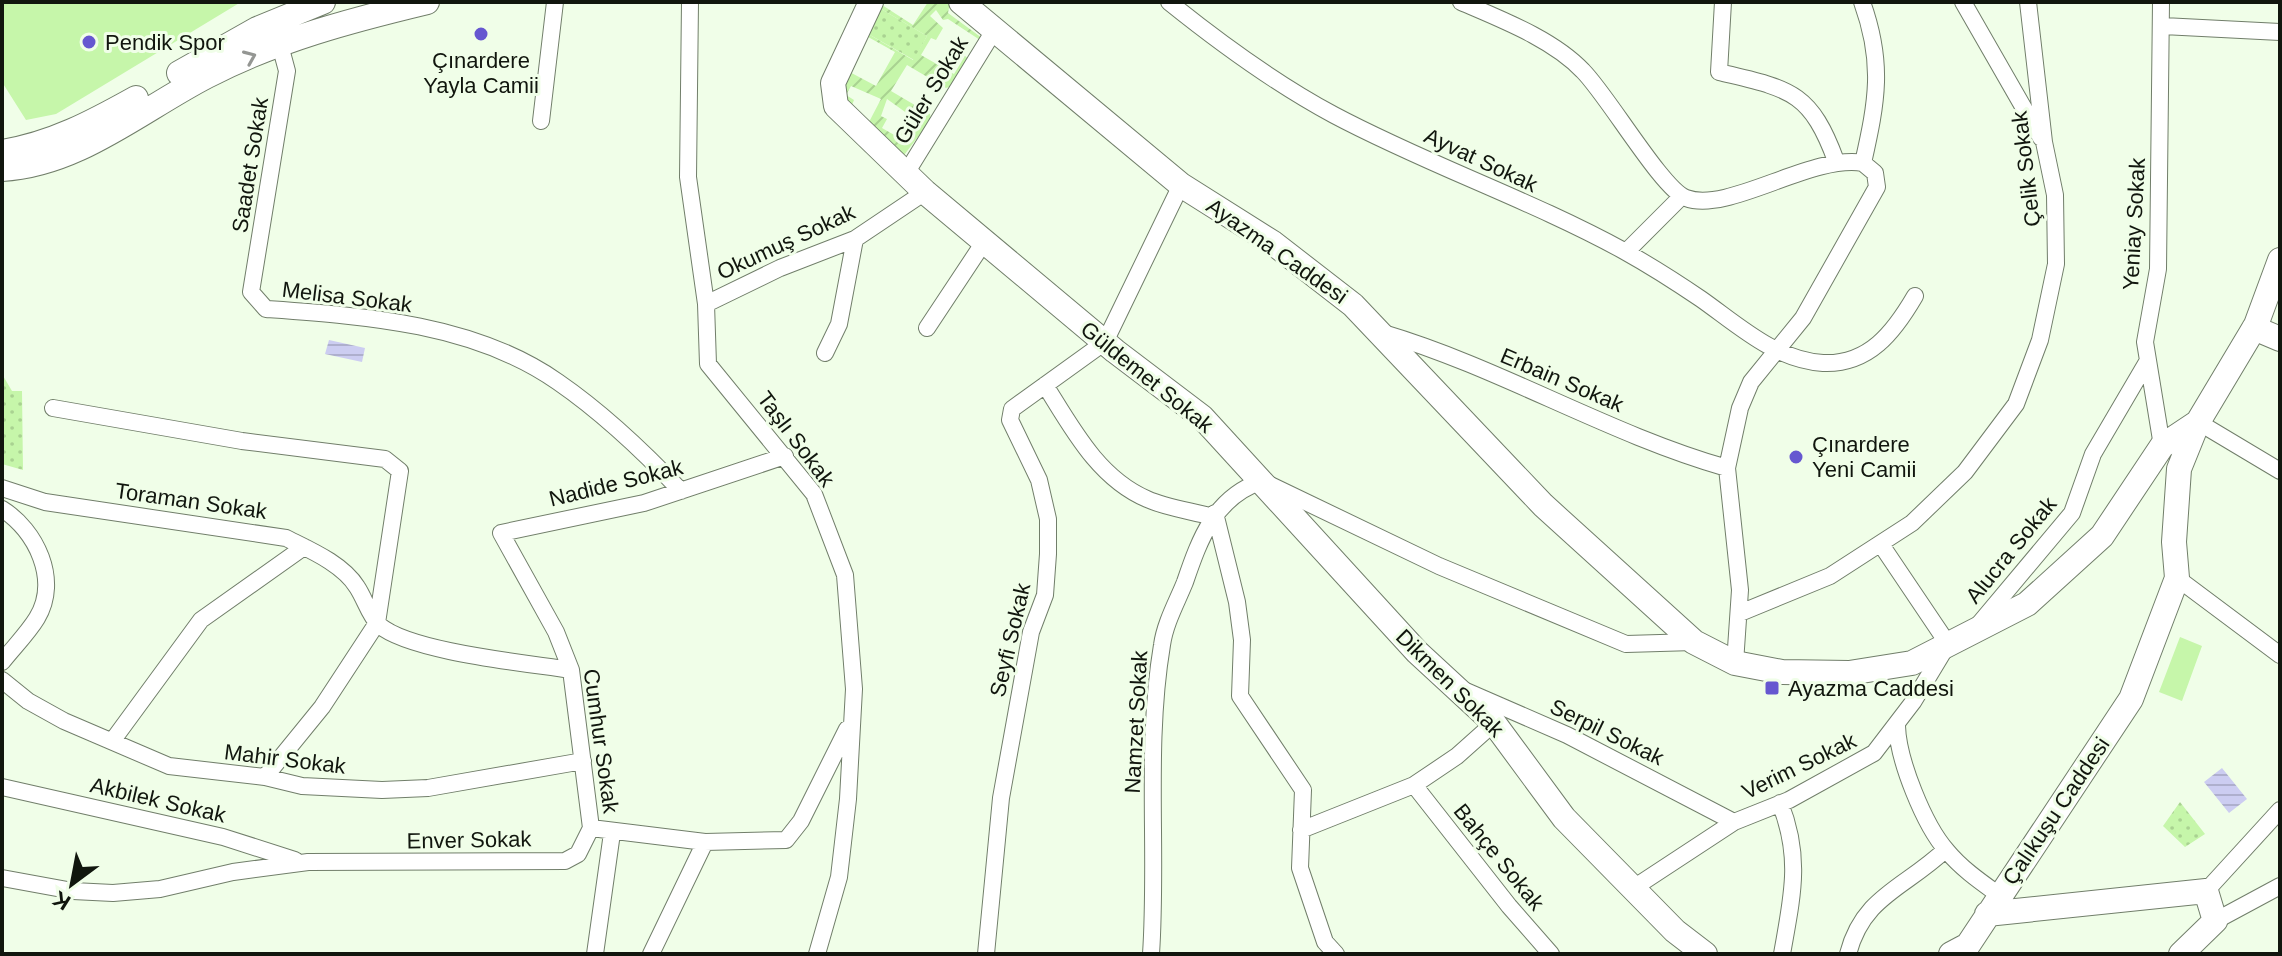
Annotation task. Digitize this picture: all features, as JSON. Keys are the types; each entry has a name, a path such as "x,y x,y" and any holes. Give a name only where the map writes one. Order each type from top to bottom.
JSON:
{"street":[{"path":"2,152 38,146 76,130 257,29 323,2"},
{"path":"2,169 52,159 93,142 208,75 280,45 341,23 427,2"},
{"path":"541,121 555,2"},
{"name":"Taşlı Sokak","path":"690,2 688,177 706,304 708,364 814,494 845,575 854,689 848,799 839,877 817,954"},
{"name":"Güldemet Sokak","path":"871,2 833,83 832,95 850,122 905,175 984,242 1202,417 1262,481 1439,566 1626,644 1694,642"},
{"name":"Ayazma Caddesi","path":"961,2 1094,116 1181,185 1285,252 1353,305 1543,505 1694,642 1735,663 1792,672 1862,673 1912,663 2027,604 2072,567 2102,536 2162,446 2198,422 2254,328 2280,260"},
{"path":"971,2 995,29"},
{"name":"Ayvat Sokak","path":"1169,2 1268,74 1334,115 1626,252 1703,301 1738,329 1779,349 1818,362 1856,359 1895,328 1915,296"},
{"path":"1461,2 1561,52 1583,70 1634,135 1663,181 1682,196 1708,201 1836,161 1863,163 1875,173 1877,187 1815,298 1751,382 1740,408 1727,468 1740,613 1735,663"},
{"path":"1723,2 1719,72 1762,83 1807,103 1822,122 1836,161"},
{"path":"1862,2 1878,56 1875,111 1863,163"},
{"path":"1963,2 2044,142"},
{"name":"Çelik Sokak","path":"1740,613 1803,590 1882,546 1912,523 1985,448 2016,404 2040,340 2056,264 2055,195 2044,142 2028,2"},
{"name":"Yeniay Sokak","path":"2161,2 2158,269 2145,342 2162,446"},
{"path":"2163,26 2280,32"},
{"name":"Güler Sokak","path":"905,175 995,29"},
{"name":"Saadet Sokak","path":"251,292 287,71 280,45"},
{"path":"1105,342 1181,185"},
{"name":"Okumuş Sokak","path":"706,304 780,268 855,239 925,192"},
{"path":"1626,252 1682,196"},
{"path":"825,353 839,324 855,239"},
{"path":"927,328 984,242"},
{"name":"Melisa Sokak","path":"251,292 266,309 393,320 466,339 515,359 557,381 651,459 681,491"},
{"path":"2254,328 2280,339"},
{"name":"Erbain Sokak","path":"1380,332 1444,351 1651,443 1727,468"},
{"name":"Seyfi Sokak","path":"986,954 1001,798 1031,632 1045,595 1048,554 1048,519 1039,480 1010,420 1012,409 1105,342"},
{"name":"Alucra Sokak","path":"1959,639 2072,513 2093,454 2147,362"},
{"path":"1045,385 1074,431 1116,483 1148,500 1214,515 1237,602 1242,640 1240,696 1303,790 1300,868 1325,942 1336,954"},
{"path":"53,408 242,441 385,459 400,471 377,623 322,707 265,777"},
{"path":"2198,422 2280,471"},
{"name":"Çalıkuşu Caddesi","path":"1993,905 2131,699 2177,578 2174,542 2179,469 2198,422"},
{"name":"Nadide Sokak","path":"501,533 644,503 785,456"},
{"name":"Namzet Sokak","path":"1151,954 1155,707 1162,642 1196,548 1214,515 1246,486 1262,481"},
{"name":"Dikmen Sokak","path":"1262,481 1417,652 1494,723 1564,818 1632,889 1705,954"},
{"name":"Toraman Sokak","path":"2,488 45,502 264,532 319,555 356,584 377,623"},
{"path":"2,509 14,516 32,539 47,572 39,615 2,662"},
{"name":"Cumhur Sokak","path":"501,533 556,632 571,670 591,828"},
{"path":"1882,546 1959,639"},
{"path":"113,740 201,620 304,547"},
{"path":"2177,578 2280,655"},
{"path":"377,623 393,634 428,645 571,670"},
{"name":"Verim Sokak","path":"1632,889 1734,822 1780,803 1874,753 1959,639"},
{"name":"Mahir Sokak","path":"2,680 40,708 169,766 265,777 302,786 382,790 428,788 583,761"},
{"name":"Serpil Sokak","path":"1457,687 1567,735 1734,822"},
{"path":"591,828 612,833 705,842 786,840 801,821 851,721"},
{"path":"1301,830 1414,785 1457,756 1494,723"},
{"path":"1897,726 1898,740 1915,791 1945,850 1993,905 1961,951"},
{"name":"Bahçe Sokak","path":"1414,785 1551,954"},
{"name":"Akbilek Sokak","path":"2,787 223,837 303,863"},
{"path":"1780,803 1792,833 1796,867 1782,954"},
{"path":"2215,921 2206,891 2280,810"},
{"name":"Enver Sokak","path":"2,878 73,891 113,893 170,887 233,872 303,863 565,861 578,854 591,828"},
{"path":"595,954 612,833"},
{"path":"651,954 705,842"},
{"path":"1848,954 1855,928 1876,903 1945,850"},
{"path":"2181,954 2215,921 2280,886"},
{"name":"Çalıkuşu Caddesi","path":"1993,905 2206,891"}],"green space":[{"name":"Pendik Spor","path":"2,2 241,2 56,114 26,120 2,82"},
{"path":"928,2 950,2 948,13 982,38 980,40 948,19 943,20 936,10 930,16 943,28 936,40 931,38 921,55 954,74 965,56 969,59 952,86 946,88 907,65 891,91 930,114 931,120 904,155 869,122 881,99 851,86 846,95 854,100 852,105 840,101 844,69 876,86 895,52 861,33 863,31 913,60 927,36 876,6 879,3 913,25","holes":["887,99 908,114 896,136 882,128 887,119 881,116"]},
{"path":"876,6 927,36 914,60 863,31"},
{"path":"2,374 12,391 22,391 23,470 2,464"},
{"path":"2180,637 2202,646 2182,701 2159,692"},
{"path":"2180,802 2205,834 2185,847 2163,826"}],"water":[{"path":"329,340 365,348 362,362 325,354"},
{"path":"2222,768 2247,799 2229,813 2204,782"}],"place":[{"name":"Çınardere Yayla Camii","path":"481,34"},
{"name":"Pendik Spor","path":"89,42"},
{"name":"Çınardere Yeni Camii","path":"1796,457"},
{"name":"Ayazma Caddesi","path":"1772,688"}]}
